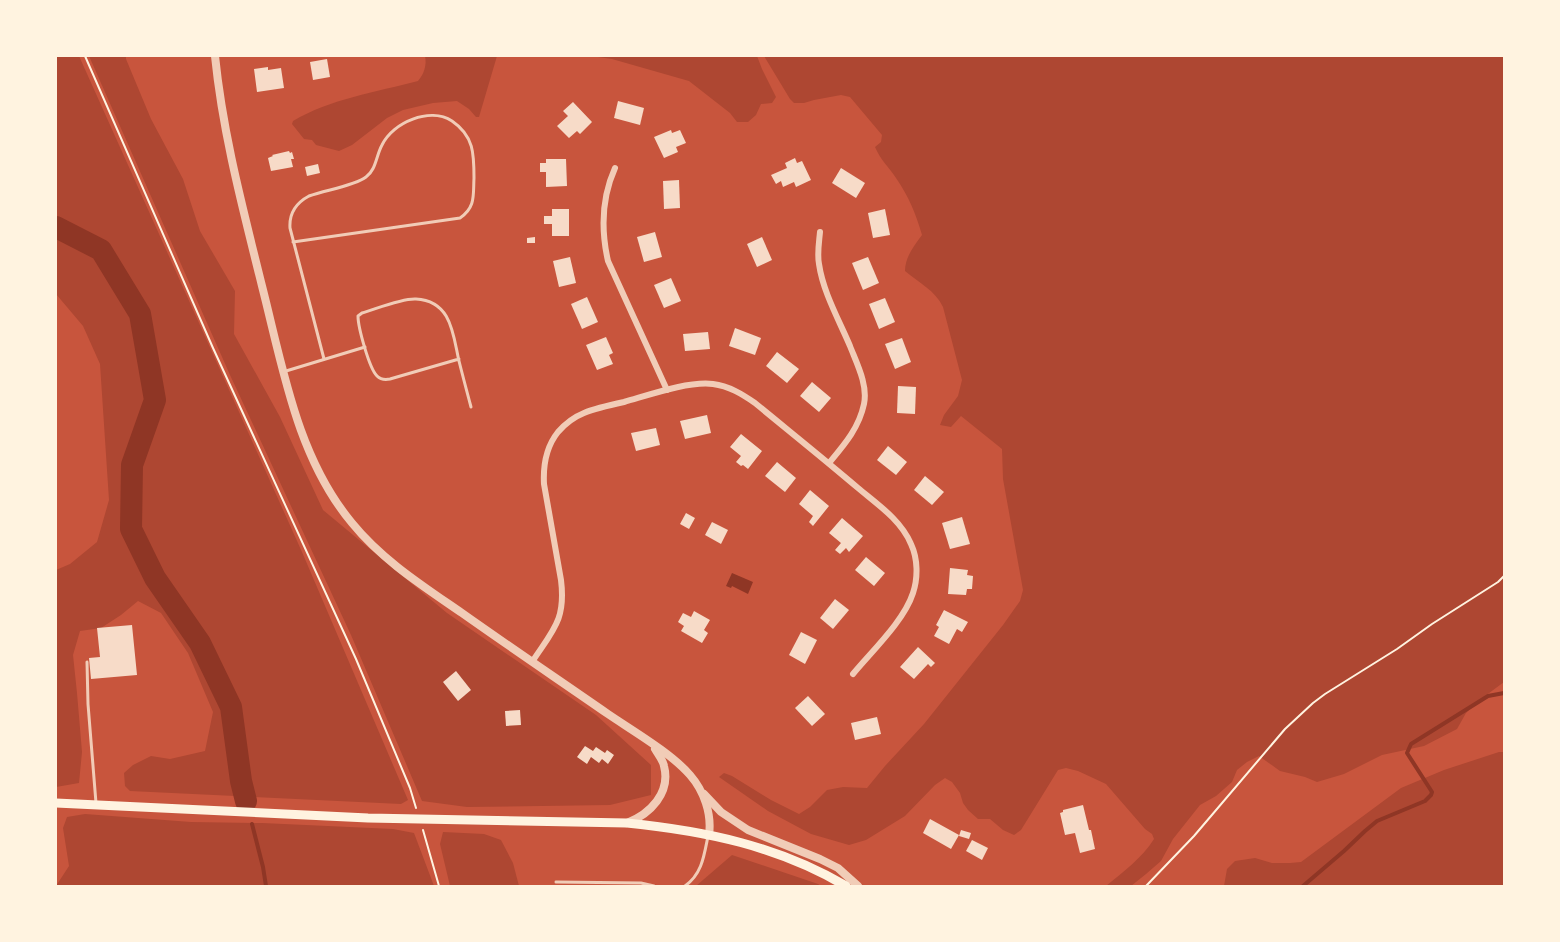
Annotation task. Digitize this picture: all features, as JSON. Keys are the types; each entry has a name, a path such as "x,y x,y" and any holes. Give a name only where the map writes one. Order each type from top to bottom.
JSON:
{"main road":[{"path":"56,803 368,818 627,823 666,827 709,834 780,854 814,868 846,886"}],"street":[{"path":"215,56 232,165 298,424 314,465 352,524 383,555 417,582 651,744 689,773 712,803 729,819 748,830 812,855 838,868 858,886"},
{"path":"615,168 606,198 603,219 605,247 612,272 667,390"},
{"path":"820,232 818,262 822,280 859,369 865,401 853,433 829,463"},
{"path":"532,662 556,625 562,607 561,579 544,484 545,460 551,442 564,426 583,413 667,390 706,384 726,387 755,403 893,518 911,543 917,571 914,592 904,612 853,674"},
{"path":"627,823 639,818 654,805 664,788 665,768 651,744"},
{"path":"701,790 709,834"}],"lane":[{"path":"293,242 460,218 469,211 473,201 474,152 467,136 460,127 442,116 420,117 408,121 385,140 372,170 365,178 309,196 297,204 289,222 293,242 324,359"},
{"path":"459,359 386,380 378,377 372,370 357,319 359,315 408,299 429,302 437,306 447,317 454,333 471,407"},
{"path":"284,372 365,347"},
{"path":"87,662 96,805"},
{"path":"685,886 697,875 709,834"},
{"path":"556,882 641,883 654,886"}],"path":[{"path":"85,56 213,348 356,659 410,788 416,809"},
{"path":"1146,886 1194,836 1286,729 1313,703 1504,576"},
{"path":"423,830 440,886"}],"shaded area":[{"path":"56,56 79,56 302,552 408,800 401,804 130,791 125,786 124,773 133,765 151,756 170,759 205,751 213,712 188,653 161,613 138,601 101,628 80,631 73,655 82,752 79,783 56,787 56,570 70,564 97,542 109,500 100,364 83,326 56,294"},
{"path":"89,56 126,56 151,119 183,179 200,231 235,291 234,334 280,417 323,510 447,613 596,715 651,765 651,795 610,805 467,807 422,801 351,635 230,375"},
{"path":"425,56 497,56 479,117 457,101 433,103 403,110 387,118 352,145 339,151 304,139 292,124 293,121 307,113 322,107 418,81 426,63"},
{"path":"591,56 757,56 776,97 772,103 761,104 756,115 748,122 737,122 730,113 689,81 612,59"},
{"path":"764,56 1504,56 1504,682 1466,713 1457,729 1424,746 1382,755 1344,774 1317,782 1280,771 1259,756 1247,762 1237,770 1232,782 1216,796 1200,805 1173,839 1161,861 1131,886 1106,886 1144,852 1154,839 1152,834 1106,784 1078,771 1066,768 1058,770 1021,830 1014,835 1003,830 990,819 978,819 963,803 960,793 952,782 945,778 935,785 905,816 866,840 849,845 811,834 768,811 719,777 724,773 732,776 799,814 810,807 827,790 843,787 867,788 924,724 1003,625 1020,601 1023,590 1003,479 1002,449 961,416 951,427 940,425 944,415 958,396 962,380 940,301 905,271 908,256 922,235 905,192 875,147 881,142 882,135 850,97 841,95 794,103"},
{"path":"732,573 753,582 748,594 732,586 731,588 726,586"},
{"path":"1504,752 1504,886 1224,886 1227,869 1235,861 1255,858 1272,863 1301,862 1401,788 1444,770"},
{"path":"85,814 191,822 393,829 414,833 434,886 56,886 69,866 63,828 67,817"},
{"path":"443,832 484,834 501,840 513,863 519,886 450,886 440,844"},
{"path":"732,855 818,884 821,886 696,886"}],"building":[{"path":"327,59 330,77 313,80 310,62"},
{"path":"268,67 268,70 281,68 284,88 257,92 254,69"},
{"path":"618,101 644,108 640,125 614,118"},
{"path":"573,102 592,122 580,134 577,131 569,138 557,126 568,116 563,111"},
{"path":"671,130 672,133 680,130 686,143 676,147 678,152 664,158 654,137"},
{"path":"292,152 294,159 291,159 293,167 271,171 268,158"},
{"path":"795,158 797,163 802,161 811,180 796,187 794,182 783,187 781,181 776,184 771,175 787,168 785,163"},
{"path":"546,159 566,159 567,186 546,187 546,172 540,172 540,163 546,163"},
{"path":"318,164 320,173 307,176 305,167"},
{"path":"841,168 865,183 856,198 832,183"},
{"path":"679,180 680,208 664,209 663,181"},
{"path":"552,209 569,209 569,236 552,236 552,224 544,224 544,216 552,216"},
{"path":"885,209 890,235 873,238 868,213"},
{"path":"655,232 662,257 644,262 637,237"},
{"path":"535,237 535,243 527,243 527,238"},
{"path":"762,237 772,260 757,267 747,244"},
{"path":"570,257 576,283 559,287 553,261"},
{"path":"868,257 879,283 863,290 852,263"},
{"path":"671,278 681,301 664,308 654,285"},
{"path":"587,297 598,322 582,329 571,304"},
{"path":"885,298 895,322 879,329 869,304"},
{"path":"735,328 761,338 755,355 729,346"},
{"path":"708,332 710,349 685,351 683,334"},
{"path":"606,337 613,353 609,355 613,364 597,370 586,345"},
{"path":"902,338 911,362 895,369 885,344"},
{"path":"777,352 799,369 787,383 766,366"},
{"path":"812,382 831,398 819,412 800,396"},
{"path":"898,386 916,387 915,414 897,413"},
{"path":"707,415 711,433 685,439 680,421"},
{"path":"656,428 660,445 636,451 631,433"},
{"path":"741,434 762,451 748,469 736,462 741,456 730,447"},
{"path":"888,446 907,462 896,475 877,460"},
{"path":"777,462 796,478 785,492 765,476"},
{"path":"925,476 944,492 932,505 914,490"},
{"path":"810,490 829,506 813,526 809,522 813,516 799,504"},
{"path":"686,513 695,518 689,529 680,524"},
{"path":"962,517 970,544 950,549 942,523"},
{"path":"842,518 863,536 849,552 846,548 840,554 835,550 841,543 829,533"},
{"path":"712,522 728,530 721,544 705,535"},
{"path":"866,557 885,573 874,586 855,570"},
{"path":"950,568 968,570 967,575 973,576 972,589 967,589 966,595 948,594"},
{"path":"835,599 849,610 833,629 820,618"},
{"path":"944,610 968,622 962,632 957,629 949,644 934,636 939,627 936,625"},
{"path":"694,611 710,620 704,630 708,633 702,643 681,631 684,626 678,622 683,613 691,617"},
{"path":"132,625 137,675 91,679 89,658 100,657 97,628"},
{"path":"801,632 817,640 805,664 789,655"},
{"path":"918,647 935,663 931,667 928,664 914,679 900,667"},
{"path":"456,671 471,690 458,701 443,682"},
{"path":"808,696 825,714 812,726 795,708"},
{"path":"520,710 521,725 506,726 505,711"},
{"path":"877,717 881,734 855,740 851,723"},
{"path":"585,746 593,751 596,747 605,753 607,750 614,755 608,764 602,759 599,763 591,757 587,764 577,757"},
{"path":"1083,805 1095,849 1080,853 1075,833 1065,835 1060,813 1063,810"},
{"path":"930,819 959,835 951,849 923,833"},
{"path":"961,830 971,833 969,839 959,836"},
{"path":"972,840 988,848 982,860 966,851"}],"waterway":[{"path":"56,227 101,250 140,314 155,400 132,465 131,529 155,578 200,643 231,707 246,801"},
{"path":"1303,886 1377,821 1425,801 1431,795 1432,792 1407,753 1411,744 1488,696 1504,693"},
{"path":"252,824 266,886"}]}
